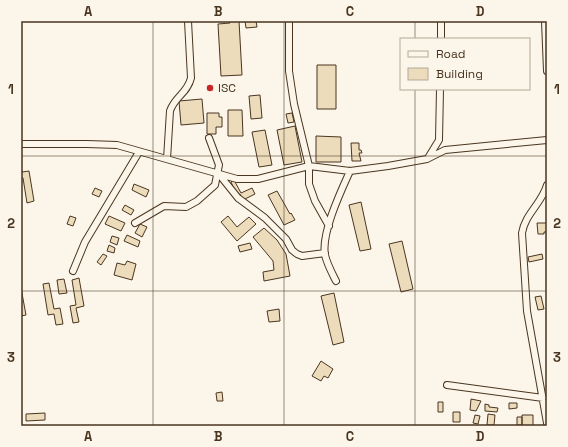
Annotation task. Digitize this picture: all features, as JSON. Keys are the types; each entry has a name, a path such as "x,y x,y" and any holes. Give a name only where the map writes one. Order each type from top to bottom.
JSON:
{"street":[{"path":"167,160 170,110 172,103 189,86 191,78 188,21"},
{"path":"289,21 289,71 294,104 309,166 309,184 329,226"},
{"path":"441,21 441,38"},
{"path":"545,21 547,71"},
{"path":"440,90 439,140 444,150"},
{"path":"135,223 164,206 186,207 197,201 215,185 219,165 209,138"},
{"path":"427,159 439,140"},
{"path":"21,144 117,145 237,179 258,179 309,166 350,171 427,159 444,150 547,140"},
{"path":"73,271 84,242 140,152"},
{"path":"336,281 327,261 324,245 334,208 350,171"},
{"path":"218,173 238,198 265,218 286,239 292,250 302,256 325,253"},
{"path":"547,185 544,199 526,220 523,226 522,237 527,311 547,423"},
{"path":"447,385 543,398"}],"building":[{"path":"229,21 239,21 242,75 221,76 218,24 230,23"},
{"path":"245,21 256,21 257,27 246,28"},
{"path":"317,65 336,65 336,109 317,109"},
{"path":"260,95 262,118 251,119 249,96"},
{"path":"202,99 204,123 181,125 179,101"},
{"path":"228,110 242,110 243,136 228,136"},
{"path":"207,113 219,113 219,117 222,117 222,127 216,127 216,134 207,134"},
{"path":"292,113 294,122 288,123 286,114"},
{"path":"295,126 302,162 284,165 277,130"},
{"path":"265,130 272,165 259,167 252,132"},
{"path":"316,136 341,137 341,162 316,162"},
{"path":"351,143 359,143 359,150 361,150 362,153 359,153 361,161 352,161"},
{"path":"21,167 22,172 29,171 34,201 27,203 23,178 21,178"},
{"path":"234,180 241,193 252,188 255,194 243,200 240,194 237,196 231,182"},
{"path":"134,184 149,190 146,197 132,190"},
{"path":"95,188 102,191 99,197 92,194"},
{"path":"277,191 295,220 284,225 268,195"},
{"path":"361,202 371,249 360,251 349,205"},
{"path":"125,205 134,210 131,215 122,210"},
{"path":"70,216 76,218 73,226 67,224"},
{"path":"109,216 125,223 121,231 105,224"},
{"path":"228,216 237,227 249,217 256,224 237,241 221,222"},
{"path":"537,223 547,223 547,232 544,232 544,234 538,234"},
{"path":"140,224 147,227 142,237 135,233"},
{"path":"264,228 277,240 286,254 290,276 264,281 263,272 274,270 273,261 253,237"},
{"path":"127,235 140,241 138,247 124,241"},
{"path":"112,236 119,238 117,245 110,242"},
{"path":"402,241 413,289 401,292 389,244"},
{"path":"250,243 252,249 240,252 238,246"},
{"path":"109,245 115,248 114,253 107,251"},
{"path":"103,254 107,256 101,265 97,262"},
{"path":"542,254 543,259 529,262 528,257"},
{"path":"127,261 136,264 132,280 114,275 117,263 125,265"},
{"path":"79,278 84,306 76,308 79,322 73,323 70,306 76,305 72,280"},
{"path":"64,279 67,293 59,294 57,280"},
{"path":"49,283 54,309 60,308 63,324 56,325 54,314 48,315 43,284"},
{"path":"21,288 26,315 21,316"},
{"path":"334,293 344,342 333,345 321,296"},
{"path":"541,296 544,309 538,310 535,297"},
{"path":"279,309 280,321 269,322 267,311"},
{"path":"321,361 333,369 328,378 324,376 321,381 312,376"},
{"path":"222,392 223,401 217,401 216,393"},
{"path":"471,399 481,401 476,411 470,410"},
{"path":"438,402 443,402 443,412 438,412"},
{"path":"509,403 517,403 517,408 509,409"},
{"path":"485,404 489,405 489,407 498,408 497,412 485,411"},
{"path":"453,412 460,412 460,422 453,422"},
{"path":"45,413 45,420 26,421 26,414"},
{"path":"488,414 495,415 494,425 487,425"},
{"path":"475,415 480,416 478,424 473,423"},
{"path":"522,415 533,415 533,426 522,426"},
{"path":"517,417 522,417 522,425 517,425"}],"place":[{"name":"ISC","path":"210,88"}]}
